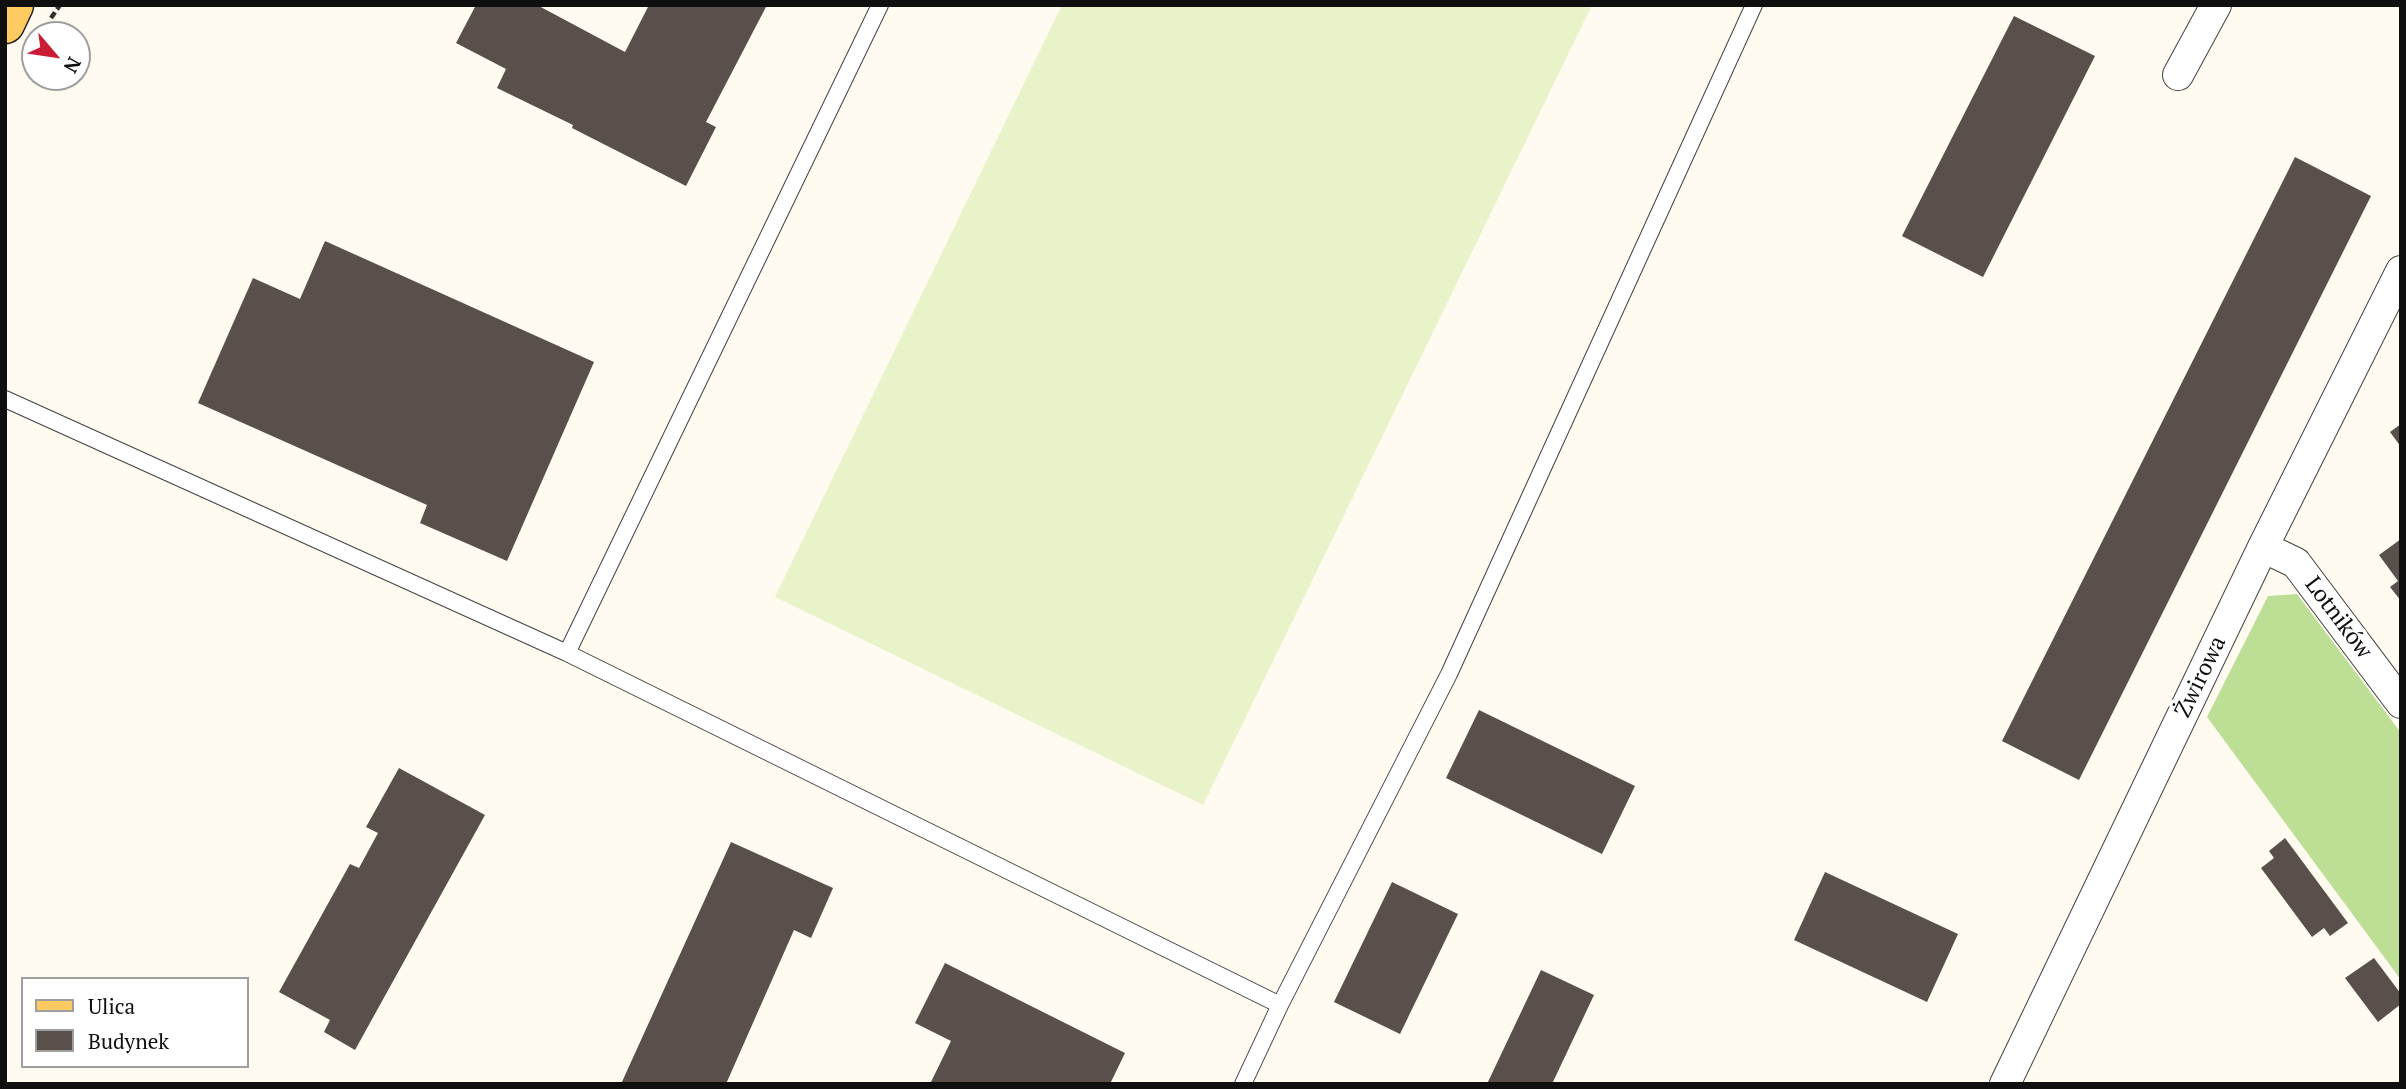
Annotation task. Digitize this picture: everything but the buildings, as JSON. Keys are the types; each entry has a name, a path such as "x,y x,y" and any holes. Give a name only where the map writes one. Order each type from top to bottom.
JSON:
{"main road":[{"path":"5,24 14,5"}],"street":[{"path":"2178,75 2216,5"},
{"name":"Żwirowa","path":"2005,1084 2263,547 2401,271"},
{"name":"Lotników","path":"2263,547 2296,563 2401,703"}],"lane":[{"path":"568,653 880,5"},
{"path":"1243,1084 1280,1005 1449,674 1754,5"},
{"path":"5,399 568,653 1280,1005"}],"green space":[{"path":"1062,5 1592,5 1203,805 775,597"},
{"path":"2297,594 2401,733 2401,980 2207,717 2268,596"}]}
